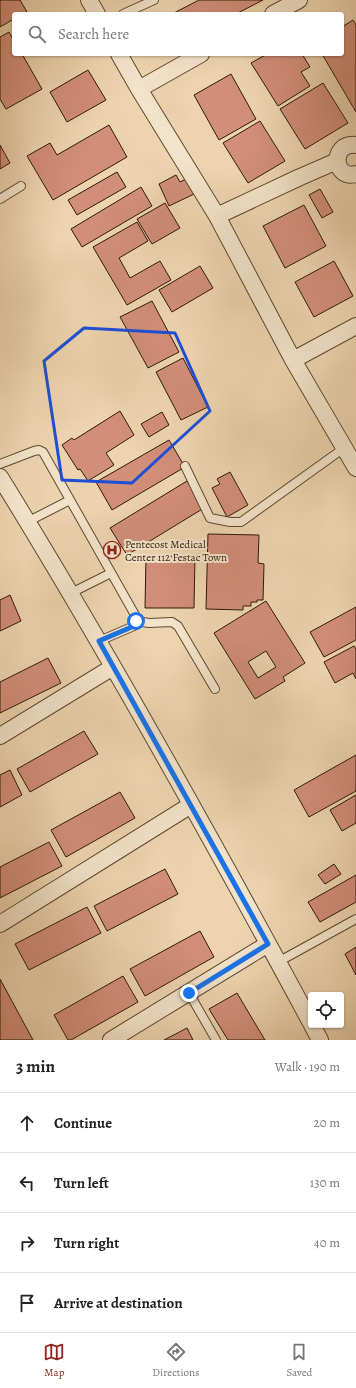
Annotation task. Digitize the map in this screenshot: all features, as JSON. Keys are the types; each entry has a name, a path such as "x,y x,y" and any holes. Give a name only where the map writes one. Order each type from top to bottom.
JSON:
{"street":[{"path":"89,0 96,12"},
{"path":"277,12 298,0"},
{"path":"120,56 138,89 217,216 293,360 356,468"},
{"path":"138,89 197,56"},
{"path":"356,145 348,145 343,148 338,155 337,161 338,166 343,172 352,175 356,174"},
{"path":"217,216 337,161"},
{"path":"293,360 356,326"},
{"path":"0,477 7,502 27,522 71,593 192,805 308,1017"},
{"path":"0,736 114,667"},
{"path":"0,924 192,805"},
{"path":"111,1040 268,944"},
{"path":"314,1028 320,1040"}],"lane":[{"path":"127,12 154,0"},
{"path":"0,198 21,186"},
{"path":"185,466 210,518 230,522 241,522 344,448"},
{"path":"0,464 39,450 43,452 135,615 136,621 134,626 99,641"},
{"path":"27,522 70,500"},
{"path":"71,593 111,573"},
{"path":"136,621 149,624 172,622 178,626 215,689"},
{"path":"278,962 356,919"},
{"path":"189,993 216,1040"}],"highlighted area":[{"path":"84,328 175,333 210,411 132,483 62,480 44,361"}],"building":[{"path":"0,0 20,0 27,12 12,12 12,20 0,27"},
{"path":"199,0 263,0 240,12 176,12"},
{"path":"353,20 356,25 356,112 323,56 344,56 344,26"},
{"path":"9,32 12,37 12,56 23,56 42,89 6,109 0,99 0,37"},
{"path":"263,56 303,56 310,67 301,72 310,86 278,106 251,63"},
{"path":"88,70 106,100 67,122 50,92"},
{"path":"231,74 256,119 219,140 194,95"},
{"path":"323,83 348,123 305,149 280,109"},
{"path":"260,121 285,161 248,183 223,143"},
{"path":"109,125 127,157 53,200 27,156 50,143 57,155"},
{"path":"0,145 10,163 0,169"},
{"path":"117,172 126,187 77,215 68,200"},
{"path":"176,175 180,182 186,179 194,194 169,206 159,184"},
{"path":"141,187 152,206 82,247 71,229"},
{"path":"320,189 333,212 322,218 309,195"},
{"path":"165,203 180,228 152,244 137,219"},
{"path":"304,205 326,246 285,268 263,226"},
{"path":"137,222 148,241 119,258 130,278 160,261 171,280 127,305 93,247"},
{"path":"334,261 353,296 314,317 295,282"},
{"path":"200,266 213,288 172,312 159,290"},
{"path":"152,301 179,352 148,368 120,317"},
{"path":"183,358 208,407 181,420 156,372"},
{"path":"120,411 134,435 106,453 114,465 88,481 80,469 78,470 62,445 72,438 74,440"},
{"path":"162,412 169,425 149,437 141,424"},
{"path":"169,440 185,467 112,510 96,482"},
{"path":"230,472 248,505 227,517 212,488 220,484 217,479"},
{"path":"187,481 204,508 127,555 110,528"},
{"path":"208,534 259,535 258,563 264,564 263,600 251,602 251,606 243,606 243,610 206,609"},
{"path":"146,556 195,556 194,608 145,608"},
{"path":"10,595 21,621 0,631 0,600"},
{"path":"266,601 305,663 283,677 285,681 255,699 214,633","holes":["266,651 276,667 258,678 248,662"]},
{"path":"356,607 356,640 324,657 310,632"},
{"path":"354,646 356,649 356,679 353,673 335,683 324,662"},
{"path":"48,658 61,683 0,713 0,682"},
{"path":"84,731 98,754 30,792 17,769"},
{"path":"356,755 356,791 309,817 294,790"},
{"path":"10,770 22,795 0,807 0,775"},
{"path":"120,792 135,818 66,857 51,830"},
{"path":"356,795 356,823 342,831 330,810"},
{"path":"49,842 62,866 0,898 0,867"},
{"path":"334,864 341,874 325,884 318,875"},
{"path":"165,869 178,894 107,931 94,906"},
{"path":"356,875 356,902 320,922 308,902"},
{"path":"87,907 101,933 29,970 15,944"},
{"path":"200,931 214,957 145,996 130,969"},
{"path":"356,947 356,975 345,954"},
{"path":"123,976 138,1002 71,1040 68,1040 54,1015"},
{"path":"0,979 33,1040 0,1040"},
{"path":"237,993 265,1040 228,1040 209,1009"},
{"path":"187,1028 193,1040 164,1040"}],"place":[{"name":"Pentecost Medical Center 112 Festac Town","path":"112,550"}],"route":[{"path":"136,621 134,626 99,641 192,805 268,944 189,993"}]}
